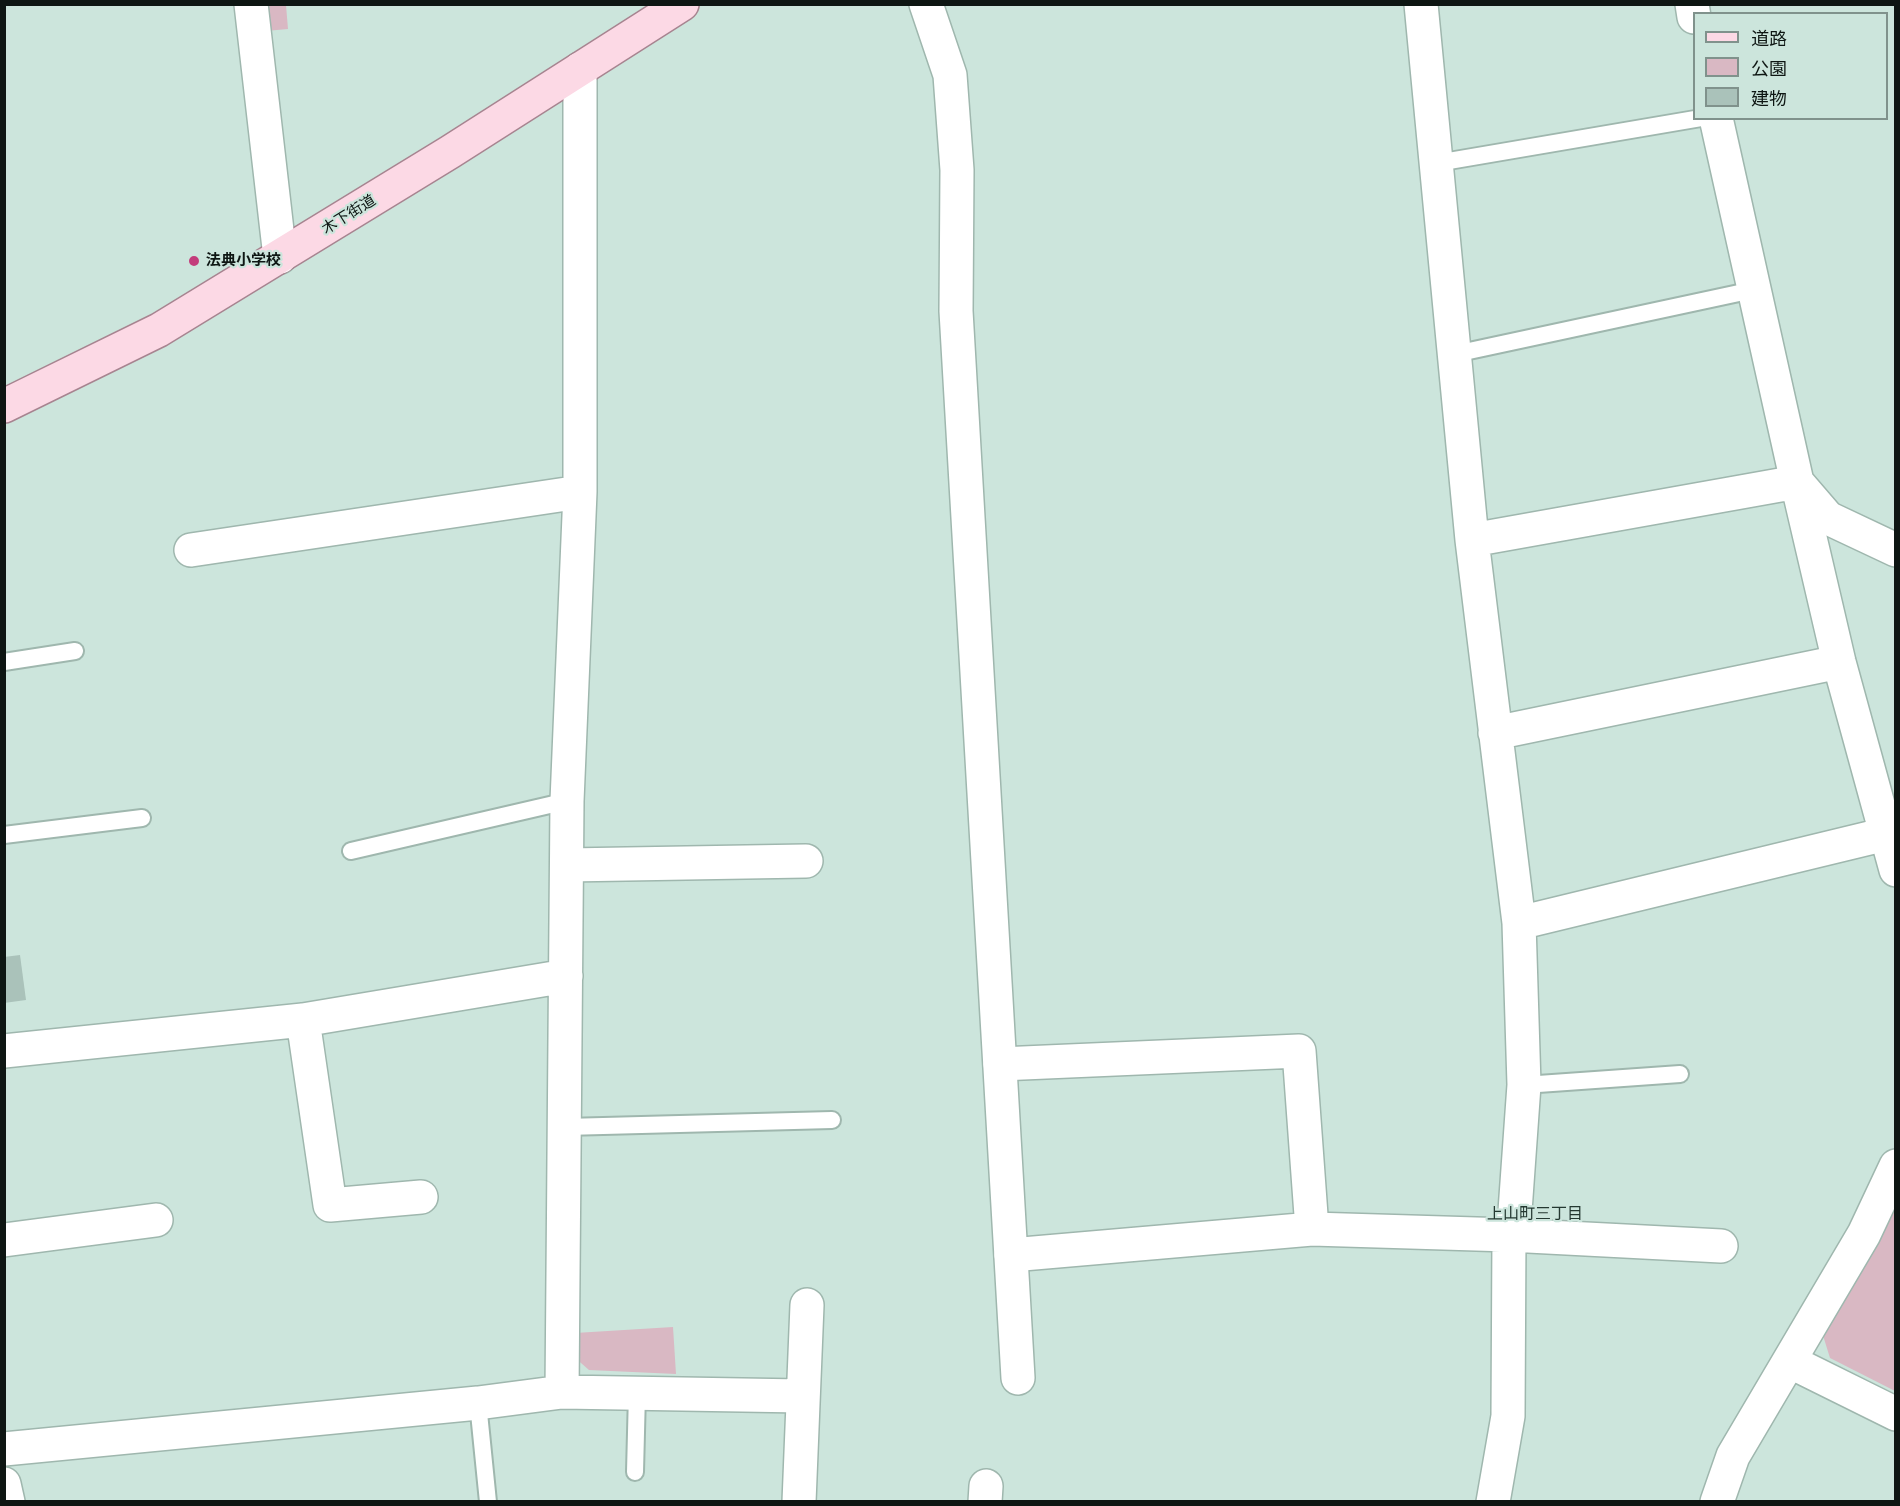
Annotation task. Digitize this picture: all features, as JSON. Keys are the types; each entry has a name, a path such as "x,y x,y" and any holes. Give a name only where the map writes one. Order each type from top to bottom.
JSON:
{"main road":[{"name":"木下街道","path":"4,406 159,330 280,257 682,4"}],"street":[{"path":"251,4 280,257"},
{"path":"926,4 950,75 957,170 957,311 1018,1377"},
{"path":"1421,4 1472,540 1519,923 1524,1084 1515,1211 1509,1235 1508,1416 1493,1502"},
{"path":"562,1392 567,801 580,492 580,69"},
{"path":"1716,120 1753,290 1839,662 1891,831 1896,870"},
{"path":"1472,540 1797,482"},
{"path":"1797,482 1828,518 1896,550"},
{"path":"191,550 580,492"},
{"path":"1495,733 1839,662"},
{"path":"1519,923 1891,831"},
{"path":"567,865 806,861"},
{"path":"4,1051 303,1020 566,976"},
{"path":"303,1020 330,1204 420,1197"},
{"path":"1000,1064 1299,1051 1312,1229"},
{"path":"1718,1502 1733,1456 1864,1234 1896,1166"},
{"path":"4,1240 156,1220"},
{"path":"1011,1255 1312,1229 1509,1235 1721,1246"},
{"path":"799,1502 807,1305"},
{"path":"1789,1361 1896,1414"},
{"path":"4,1449 478,1403 562,1392 802,1396"},
{"path":"4,1484 8,1502"}],"lane":[{"path":"1437,163 1693,119"},
{"path":"1455,354 1753,290"},
{"path":"4,662 75,651"},
{"path":"351,850 567,801"},
{"path":"4,835 142,818"},
{"path":"1524,1084 1680,1074"},
{"path":"565,1127 832,1120"},
{"path":"635,1472 637,1393"},
{"path":"478,1403 488,1502"}],"green space":[{"path":"263,5 286,5 288,29 266,31"},
{"path":"1895,1203 1895,1391 1830,1358 1821,1329"},
{"path":"673,1327 676,1374 589,1370 573,1356 575,1333"}],"building":[{"path":"20,955 26,1000 4,1003 4,957"}],"place":[{"name":"法典小学校","path":"194,261"}],"district":[{"name":"上山町三丁目","path":"1535,1214"}]}
